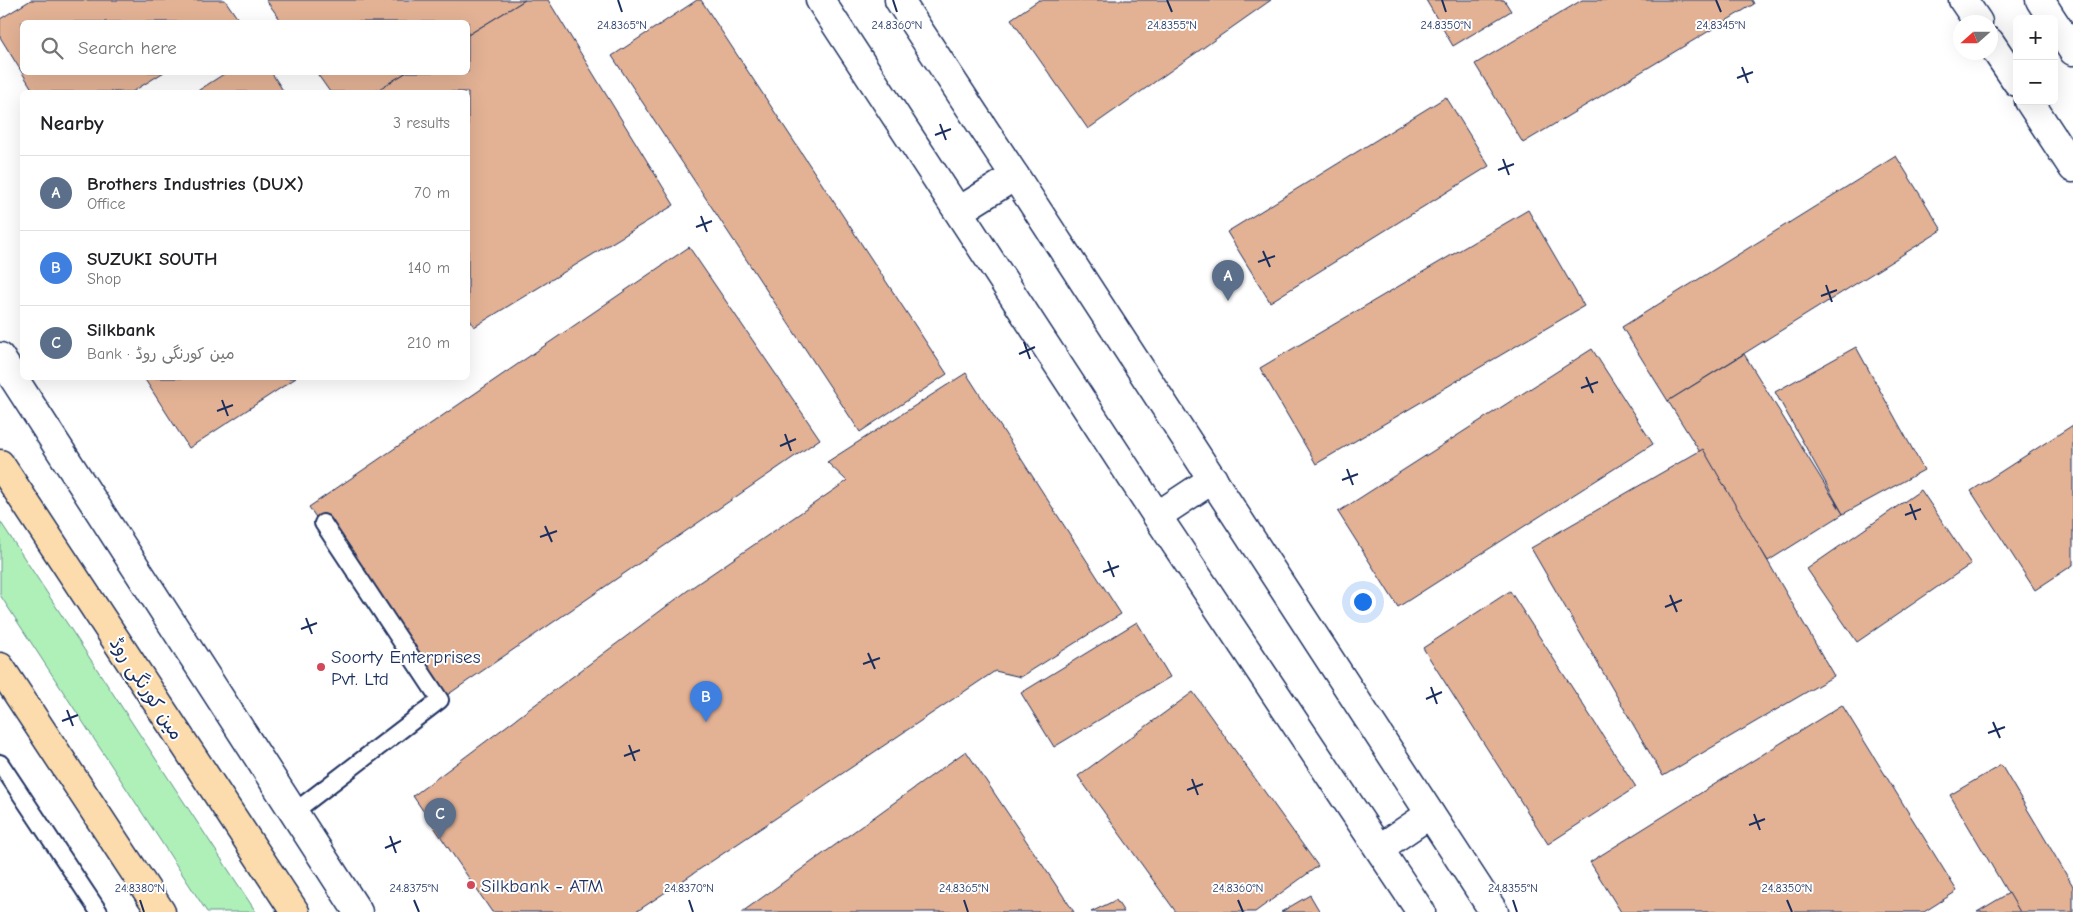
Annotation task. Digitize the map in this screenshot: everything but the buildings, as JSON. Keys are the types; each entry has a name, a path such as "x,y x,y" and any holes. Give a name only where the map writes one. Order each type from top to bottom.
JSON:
{"main road":[{"name":"مین کورنگی روڈ","path":"0,464 295,912"},
{"path":"0,667 161,912"}],"street":[{"path":"820,0 1157,516 1421,912"},
{"path":"899,0 1494,912"},
{"path":"1963,0 1973,15"},
{"path":"2040,0 2050,15"},
{"path":"2058,28 2073,51"},
{"path":"1998,54 2013,76"},
{"path":"2032,105 2073,168"},
{"path":"959,211 1015,176"},
{"path":"0,357 358,912"},
{"path":"1157,516 1213,479"},
{"path":"1380,848 1430,814"}],"lane":[{"path":"294,812 440,700 323,523"},
{"path":"0,763 99,912"}],"green space":[{"path":"0,521 256,912 207,912 0,595"}],"place":[{"name":"Brothers Industries (DUX)","path":"1228,301"},
{"name":"Soorty Enterprises Pvt. Ltd","path":"321,667"},
{"name":"SUZUKI SOUTH","path":"706,722"},
{"name":"Silkbank","path":"440,839"},
{"name":"Silkbank - ATM","path":"471,885"}]}
